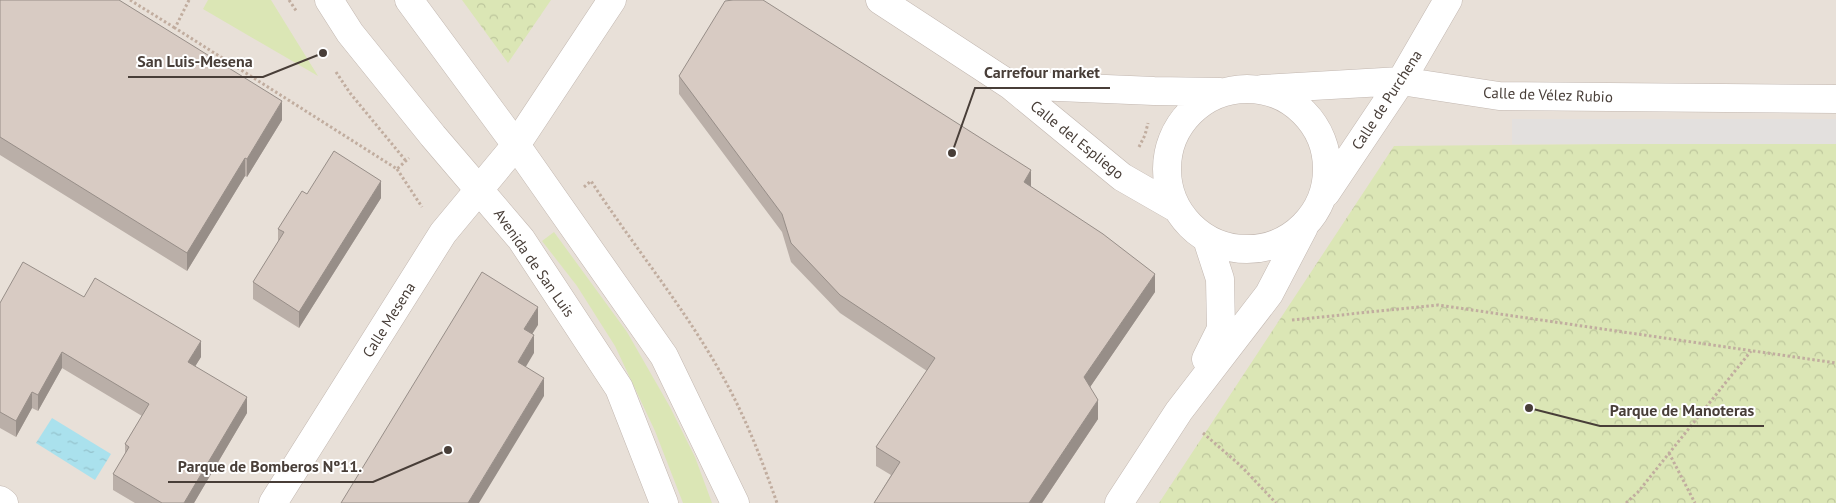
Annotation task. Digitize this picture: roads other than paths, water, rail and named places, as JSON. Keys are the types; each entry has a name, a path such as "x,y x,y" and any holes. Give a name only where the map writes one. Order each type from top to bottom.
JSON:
{"street":[{"name":"Avenida de San Luis","path":"329,0 350,33 433,136 521,239 619,388 664,503"},
{"path":"409,0 516,145 664,356 735,503"},
{"name":"Calle Mesena","path":"273,503 443,233 516,145 612,0"},
{"name":"Calle del Espliego","path":"880,0 1010,85 1122,178 1176,208"},
{"name":"Calle de Purchena","path":"1322,198 1401,81 1448,0"},
{"name":"Calle de Vélez Rubio","path":"1262,89 1401,81 1499,96 1836,100"},
{"path":"1010,85 1154,91 1220,92 1241,87 1262,89 1288,99 1310,117 1324,142 1328,170 1322,198 1315,214 1304,227 1269,294 1179,411 1119,503"},
{"path":"1220,92 1191,110 1171,139 1166,174 1176,208 1189,226 1206,239 1231,248 1257,249 1282,242 1304,227"},
{"path":"1179,411 1221,329 1220,279 1206,239"},
{"path":"0,500 4,503"}],"water":[{"path":"52,418 111,454 95,480 36,443"}],"place":[{"name":"San Luis-Mesena","path":"323,53"},
{"name":"Carrefour market","path":"952,153"},
{"name":"Parque de Manoteras","path":"1529,408"},
{"name":"Parque de Bomberos Nº11.","path":"448,450"}]}
